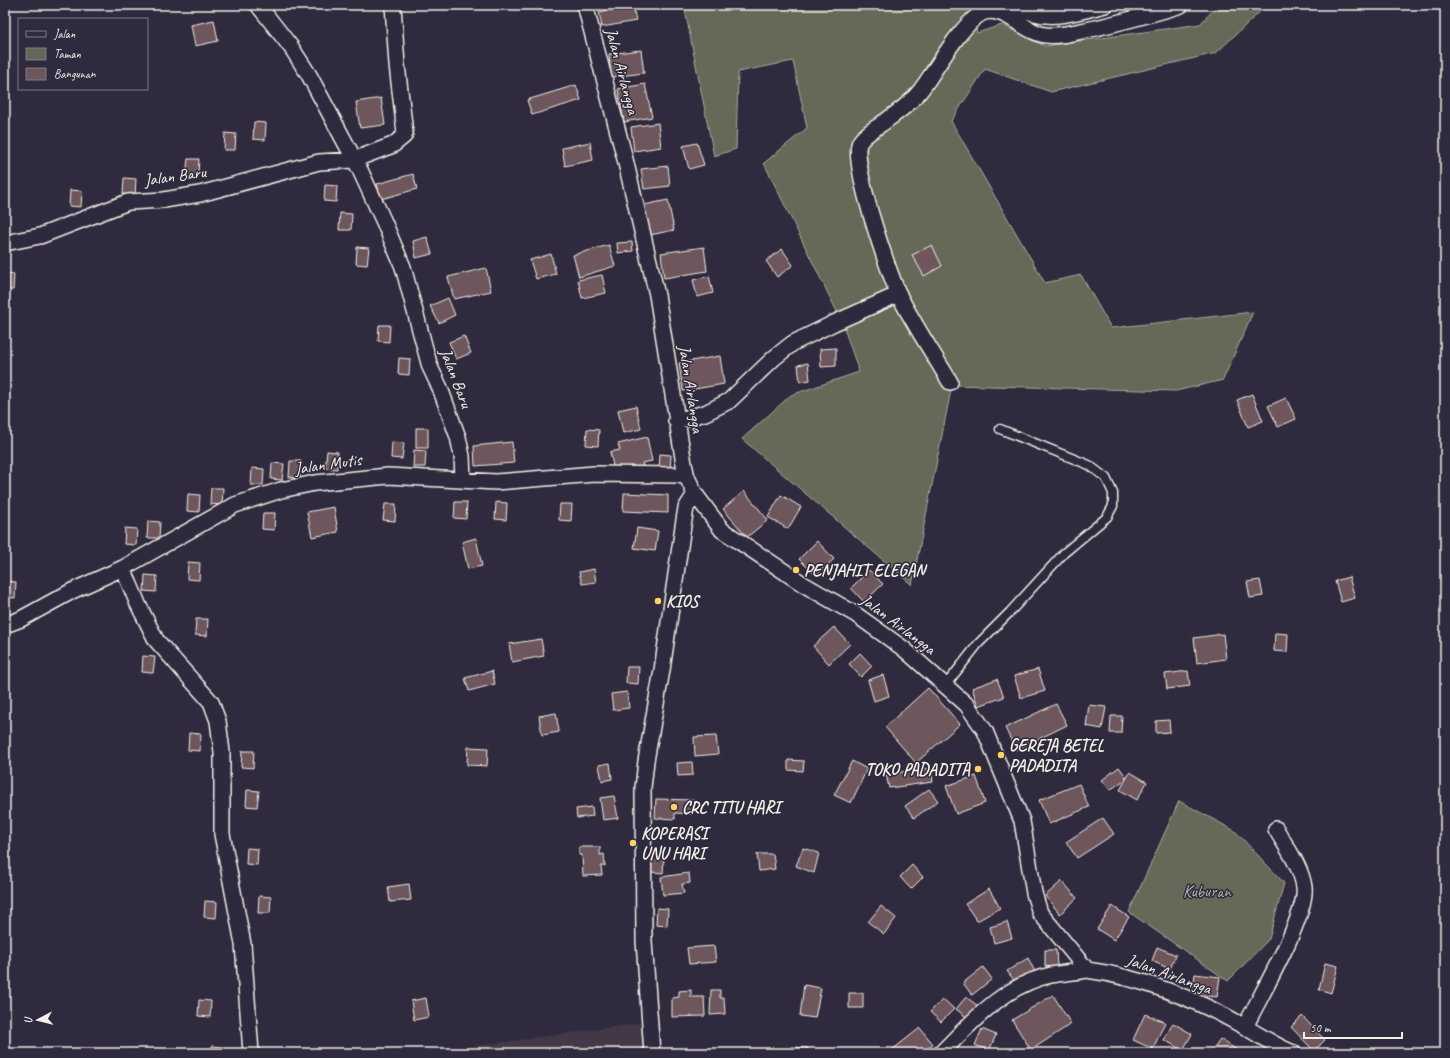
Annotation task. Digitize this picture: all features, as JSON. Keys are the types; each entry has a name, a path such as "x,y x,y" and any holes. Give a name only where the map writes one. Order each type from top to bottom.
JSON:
{"street":[{"name":"Jalan Baru","path":"258,5 291,47 309,75 372,195 403,267 426,354 458,437 462,456 463,479"},
{"path":"353,160 393,145 404,136 405,133 397,64 393,5"},
{"name":"Jalan Airlangga","path":"585,5 626,159 658,295 676,421 687,477 695,494 722,530 886,636 904,649 967,705 984,731 1018,810 1026,838 1034,894 1040,913 1087,970 1124,976 1141,981 1186,999 1245,1027 1277,1047 1293,1053"},
{"path":"1013,5 1036,15 1062,15 1105,5"},
{"path":"950,382 899,294 866,201 857,160 857,149 859,143 906,105 920,91 967,25 988,8 1003,14 1043,35 1062,35 1141,18 1181,5"},
{"name":"Jalan Baru","path":"5,243 40,236 128,202 164,200 200,194 319,162 353,160"},
{"path":"676,421 705,413 729,402 774,358 793,343 834,322 899,294"},
{"name":"Jalan Mutis","path":"5,626 21,619 72,591 123,568 235,505 281,490 315,482 388,476 496,482 594,474 678,475 687,477"},
{"path":"652,1053 644,941 643,788 686,508 695,494"},
{"path":"123,568 138,604 156,640 211,702 218,721 222,752 222,834 243,944 251,1053"},
{"path":"1245,1027 1288,942 1304,896 1300,871 1276,829"},
{"path":"941,1053 981,1012 997,999 1015,989 1050,976 1087,970"}],"lane":[{"path":"945,686 978,644 1010,612 1064,553 1107,517 1113,506 1113,493 1106,478 1089,465 1000,429"}],"shaded area":[{"path":"642,1023 645,1053 453,1053 452,1049"}],"green space":[{"path":"684,5 972,5 977,33 1002,25 1045,46 1200,24 1218,5 1267,5 1216,53 1051,92 985,69 951,121 1045,283 1081,275 1111,328 1253,312 1223,380 1176,391 952,385 912,585 742,439 791,395 859,372 842,322 764,163 807,128 793,61 738,72 736,149 714,156"},
{"name":"Kuburan","path":"1179,801 1235,831 1284,883 1269,939 1228,981 1129,912"}],"building":[{"path":"633,6 636,21 602,27 599,12"},
{"path":"214,20 218,41 195,46 191,25"},
{"path":"641,50 644,73 611,77 609,54"},
{"path":"645,84 652,117 624,122 618,89"},
{"path":"576,85 581,100 532,115 527,100"},
{"path":"381,98 385,125 360,128 356,102"},
{"path":"254,122 266,123 265,140 253,139"},
{"path":"658,123 661,147 634,151 631,127"},
{"path":"225,133 236,134 235,150 224,150"},
{"path":"590,142 593,160 565,166 562,148"},
{"path":"697,143 704,165 689,169 683,146"},
{"path":"188,159 199,159 198,176 186,175"},
{"path":"668,166 670,186 644,189 641,169"},
{"path":"413,174 417,189 381,199 377,184"},
{"path":"124,178 136,179 135,196 123,195"},
{"path":"325,185 337,186 336,202 324,201"},
{"path":"70,190 82,191 81,207 69,206"},
{"path":"668,200 674,230 650,235 644,205"},
{"path":"340,213 352,214 351,230 339,230"},
{"path":"427,237 432,254 416,258 413,241"},
{"path":"632,242 633,251 618,253 617,243"},
{"path":"609,245 615,266 579,277 573,255"},
{"path":"932,245 942,266 924,276 912,255"},
{"path":"357,247 369,248 367,265 356,264"},
{"path":"704,247 707,271 664,278 661,253"},
{"path":"782,249 793,265 777,277 766,261"},
{"path":"551,254 556,274 536,279 530,260"},
{"path":"486,268 491,291 454,299 448,277"},
{"path":"5,273 14,274 13,290 5,290"},
{"path":"602,275 606,293 582,298 578,280"},
{"path":"709,276 713,293 697,297 693,280"},
{"path":"448,298 455,315 439,323 430,306"},
{"path":"379,325 390,325 389,342 378,341"},
{"path":"464,336 471,353 456,359 449,342"},
{"path":"836,348 836,366 821,367 820,349"},
{"path":"720,356 724,384 683,391 679,363"},
{"path":"399,358 410,359 409,375 398,374"},
{"path":"808,363 810,380 800,382 798,365"},
{"path":"1252,394 1263,421 1248,427 1237,400"},
{"path":"1286,398 1296,419 1278,427 1268,406"},
{"path":"636,406 641,429 623,433 618,410"},
{"path":"416,428 428,428 428,448 416,448"},
{"path":"587,429 599,430 598,446 586,445"},
{"path":"647,437 652,461 642,463 643,466 632,469 631,466 614,470 610,452 620,450 618,444"},
{"path":"392,442 404,443 402,459 391,458"},
{"path":"512,442 514,463 475,466 474,446"},
{"path":"414,450 426,451 425,467 413,467"},
{"path":"327,451 338,452 337,469 325,468"},
{"path":"660,454 671,455 670,471 659,471"},
{"path":"290,461 301,461 300,478 289,477"},
{"path":"272,463 284,464 282,480 271,479"},
{"path":"252,468 264,469 263,485 251,485"},
{"path":"211,488 223,488 222,505 210,504"},
{"path":"744,491 768,520 747,537 723,509"},
{"path":"624,493 668,495 668,513 623,511"},
{"path":"188,494 200,495 199,512 187,511"},
{"path":"781,495 801,507 788,529 768,517"},
{"path":"455,502 467,502 466,519 454,518"},
{"path":"496,502 507,503 506,520 495,519"},
{"path":"385,504 396,504 395,521 383,520"},
{"path":"560,504 572,504 571,521 559,520"},
{"path":"334,507 338,532 312,537 307,512"},
{"path":"263,513 275,513 274,530 262,529"},
{"path":"148,521 160,522 159,538 147,538"},
{"path":"125,528 137,529 136,545 124,544"},
{"path":"637,528 658,531 655,551 634,548"},
{"path":"476,538 482,566 468,569 462,542"},
{"path":"817,541 834,559 816,576 799,559"},
{"path":"188,562 200,563 199,580 187,579"},
{"path":"594,569 596,582 582,584 579,572"},
{"path":"869,570 883,584 864,602 851,588"},
{"path":"145,575 157,576 156,592 144,591"},
{"path":"1349,577 1355,598 1341,602 1335,581"},
{"path":"1260,580 1263,596 1250,598 1247,582"},
{"path":"5,581 16,582 15,598 5,597"},
{"path":"196,619 208,619 207,636 195,635"},
{"path":"834,627 850,644 829,664 813,646"},
{"path":"1275,633 1288,634 1287,652 1274,651"},
{"path":"1223,634 1226,659 1197,663 1194,638"},
{"path":"541,639 544,656 512,662 509,644"},
{"path":"860,653 872,666 861,677 849,664"},
{"path":"143,656 155,657 153,673 142,672"},
{"path":"627,667 639,667 638,684 626,683"},
{"path":"1038,669 1045,691 1021,698 1014,676"},
{"path":"492,671 495,684 469,691 465,678"},
{"path":"1188,671 1190,686 1167,689 1165,674"},
{"path":"883,675 889,696 874,701 868,680"},
{"path":"997,679 1004,697 978,706 972,688"},
{"path":"928,688 960,724 916,763 885,727"},
{"path":"627,692 629,708 613,710 611,694"},
{"path":"1056,704 1067,725 1016,750 1005,728"},
{"path":"1089,705 1106,707 1102,729 1086,726"},
{"path":"556,713 559,732 542,735 539,716"},
{"path":"1111,716 1122,716 1121,733 1110,733"},
{"path":"1169,720 1170,732 1156,733 1156,721"},
{"path":"189,733 201,734 200,751 188,750"},
{"path":"716,736 718,754 695,756 694,737"},
{"path":"468,747 488,748 487,766 467,765"},
{"path":"242,751 254,751 253,768 241,767"},
{"path":"788,760 804,761 803,771 788,770"},
{"path":"852,761 867,769 851,803 834,795"},
{"path":"692,762 693,775 678,776 677,763"},
{"path":"610,763 612,779 602,781 599,765"},
{"path":"1119,767 1127,778 1110,790 1102,780"},
{"path":"931,768 933,782 889,788 886,774"},
{"path":"1130,772 1147,782 1137,800 1120,790"},
{"path":"976,776 985,803 956,814 946,786"},
{"path":"1079,784 1089,807 1049,824 1039,800"},
{"path":"929,789 938,801 914,818 905,806"},
{"path":"247,790 259,791 257,807 246,806"},
{"path":"614,796 618,818 603,820 600,798"},
{"name":"CRC TITU HARI","path":"656,799 693,800 693,814 675,813 675,819 655,818"},
{"path":"592,807 593,816 577,818 576,809"},
{"path":"1103,818 1114,834 1077,858 1066,842"},
{"path":"579,847 600,847 600,855 604,854 605,866 601,866 602,875 583,876 582,855 579,855"},
{"path":"247,848 258,849 257,865 246,864"},
{"path":"803,848 819,853 814,873 796,866"},
{"path":"757,854 773,854 775,869 759,871"},
{"path":"652,856 664,856 663,873 651,872"},
{"path":"912,865 923,877 911,889 900,877"},
{"path":"689,873 690,883 682,884 684,893 663,895 661,877"},
{"path":"1062,881 1077,898 1060,914 1045,896"},
{"path":"409,884 411,900 390,902 388,887"},
{"path":"989,889 1000,908 977,921 965,904"},
{"path":"259,896 271,897 270,913 258,913"},
{"path":"205,901 217,902 216,918 204,917"},
{"path":"881,906 896,918 884,934 868,922"},
{"path":"1112,906 1129,917 1114,940 1097,929"},
{"path":"657,908 668,909 667,926 656,925"},
{"path":"1007,922 1012,938 994,943 990,927"},
{"path":"714,946 716,962 689,964 687,948"},
{"path":"1157,947 1176,955 1170,969 1152,961"},
{"path":"1045,950 1056,950 1057,967 1045,966"},
{"path":"1028,958 1035,972 1017,984 1007,971"},
{"path":"1325,963 1338,966 1331,993 1319,989"},
{"path":"983,967 992,979 972,995 963,983"},
{"path":"1195,974 1220,977 1217,997 1192,994"},
{"path":"804,985 821,988 815,1018 800,1016"},
{"path":"691,990 691,997 704,997 705,1016 672,1017 672,998 679,997 679,991"},
{"path":"711,990 720,990 720,998 724,998 725,1014 710,1015"},
{"path":"849,993 863,993 863,1008 849,1008"},
{"path":"1053,995 1071,1024 1031,1050 1012,1020"},
{"path":"966,997 978,1006 969,1019 956,1009"},
{"path":"426,998 429,1017 414,1020 411,1001"},
{"path":"943,999 954,1009 941,1022 930,1012"},
{"path":"199,1000 211,1001 210,1017 198,1016"},
{"path":"1145,1014 1165,1022 1153,1049 1133,1040"},
{"path":"1302,1016 1325,1040 1314,1051 1291,1027"},
{"path":"1173,1023 1192,1034 1183,1050 1164,1040"},
{"path":"920,1028 933,1044 922,1053 894,1053 892,1050"},
{"path":"982,1029 996,1035 989,1051 975,1045"},
{"path":"1220,1039 1237,1050 1235,1053 1210,1053"},
{"path":"212,1046 224,1047 223,1053 212,1053"},
{"path":"791,1047 808,1048 808,1053 790,1053"},
{"path":"868,1050 869,1053 850,1053 850,1052"}],"place":[{"name":"PENJAHIT ELEGAN","path":"796,570"},
{"name":"KIOS","path":"658,601"},
{"name":"GEREJA BETEL PADADITA","path":"1001,755"},
{"name":"TOKO PADADITA","path":"978,769"},
{"name":"CRC TITU HARI","path":"674,807"},
{"name":"KOPERASI UNU HARI","path":"633,843"}]}
